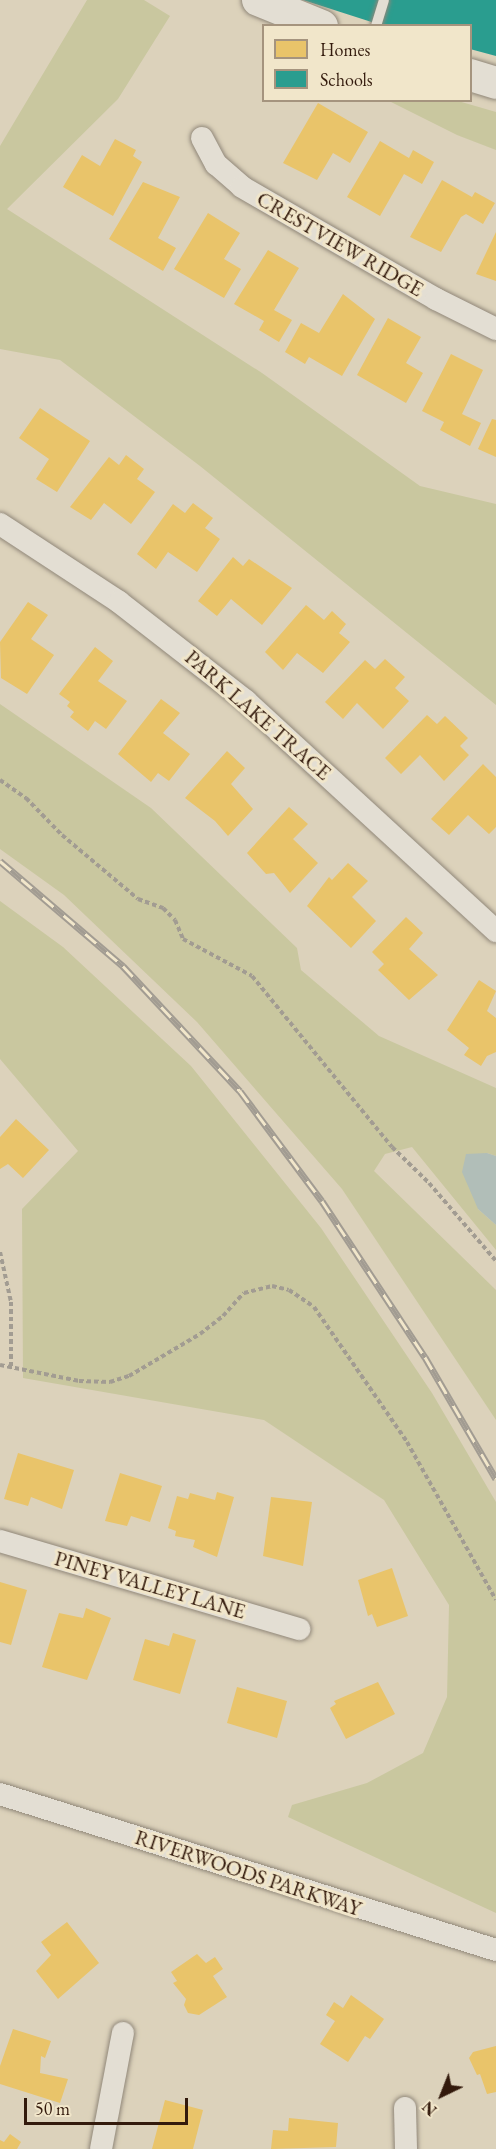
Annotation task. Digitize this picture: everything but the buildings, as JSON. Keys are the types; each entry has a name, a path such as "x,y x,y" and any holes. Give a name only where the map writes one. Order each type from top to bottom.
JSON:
{"main road":[{"path":"258,0 317,24"},
{"path":"472,75 496,83"}],"street":[{"name":"CRESTVIEW RIDGE","path":"202,138 216,164 242,187 436,299 496,329"},
{"name":"PARK LAKE TRACE","path":"0,524 119,602 246,701 496,931"},
{"name":"PINEY VALLEY LANE","path":"0,1541 299,1629"},
{"name":"RIVERWOODS PARKWAY","path":"0,1794 496,1950"},
{"path":"101,2149 123,2033"},
{"path":"405,2108 406,2149"}],"lane":[{"path":"377,24 384,0"}],"path":[{"path":"0,780 26,798 62,835 138,899 163,908 175,920 183,939 252,976 392,1147 429,1183 496,1261"},
{"path":"0,1252 11,1302 11,1367"},
{"path":"0,1365 79,1381 110,1382 129,1376 200,1334 223,1317 244,1293 272,1286 289,1290 314,1306 407,1442 496,1600"}],"shaded area":[{"path":"87,0 144,0 170,16 118,99 7,209 262,373 420,486 496,504 496,705 200,466 60,360 0,349 0,146"},
{"path":"391,102 461,102 496,112 496,150 457,135"},
{"path":"0,704 151,808 297,948 301,970 379,1036 496,1088 496,1156 487,1153 478,1209 496,1225 496,1250 412,1147 385,1154 374,1171 496,1290 496,1420 342,1189 197,1022 64,895 0,849"},
{"path":"0,901 63,947 191,1066 321,1228 432,1393 496,1502 496,1913 288,1817 292,1805 367,1783 423,1753 447,1697 449,1605 384,1500 264,1420 23,1378 22,1209 78,1151 0,1059"},
{"path":"487,1153 496,1156 496,1225 478,1209 462,1172 466,1154"}],"railway":[{"path":"0,861 123,966 240,1091 322,1201 425,1357 496,1479"}]}
